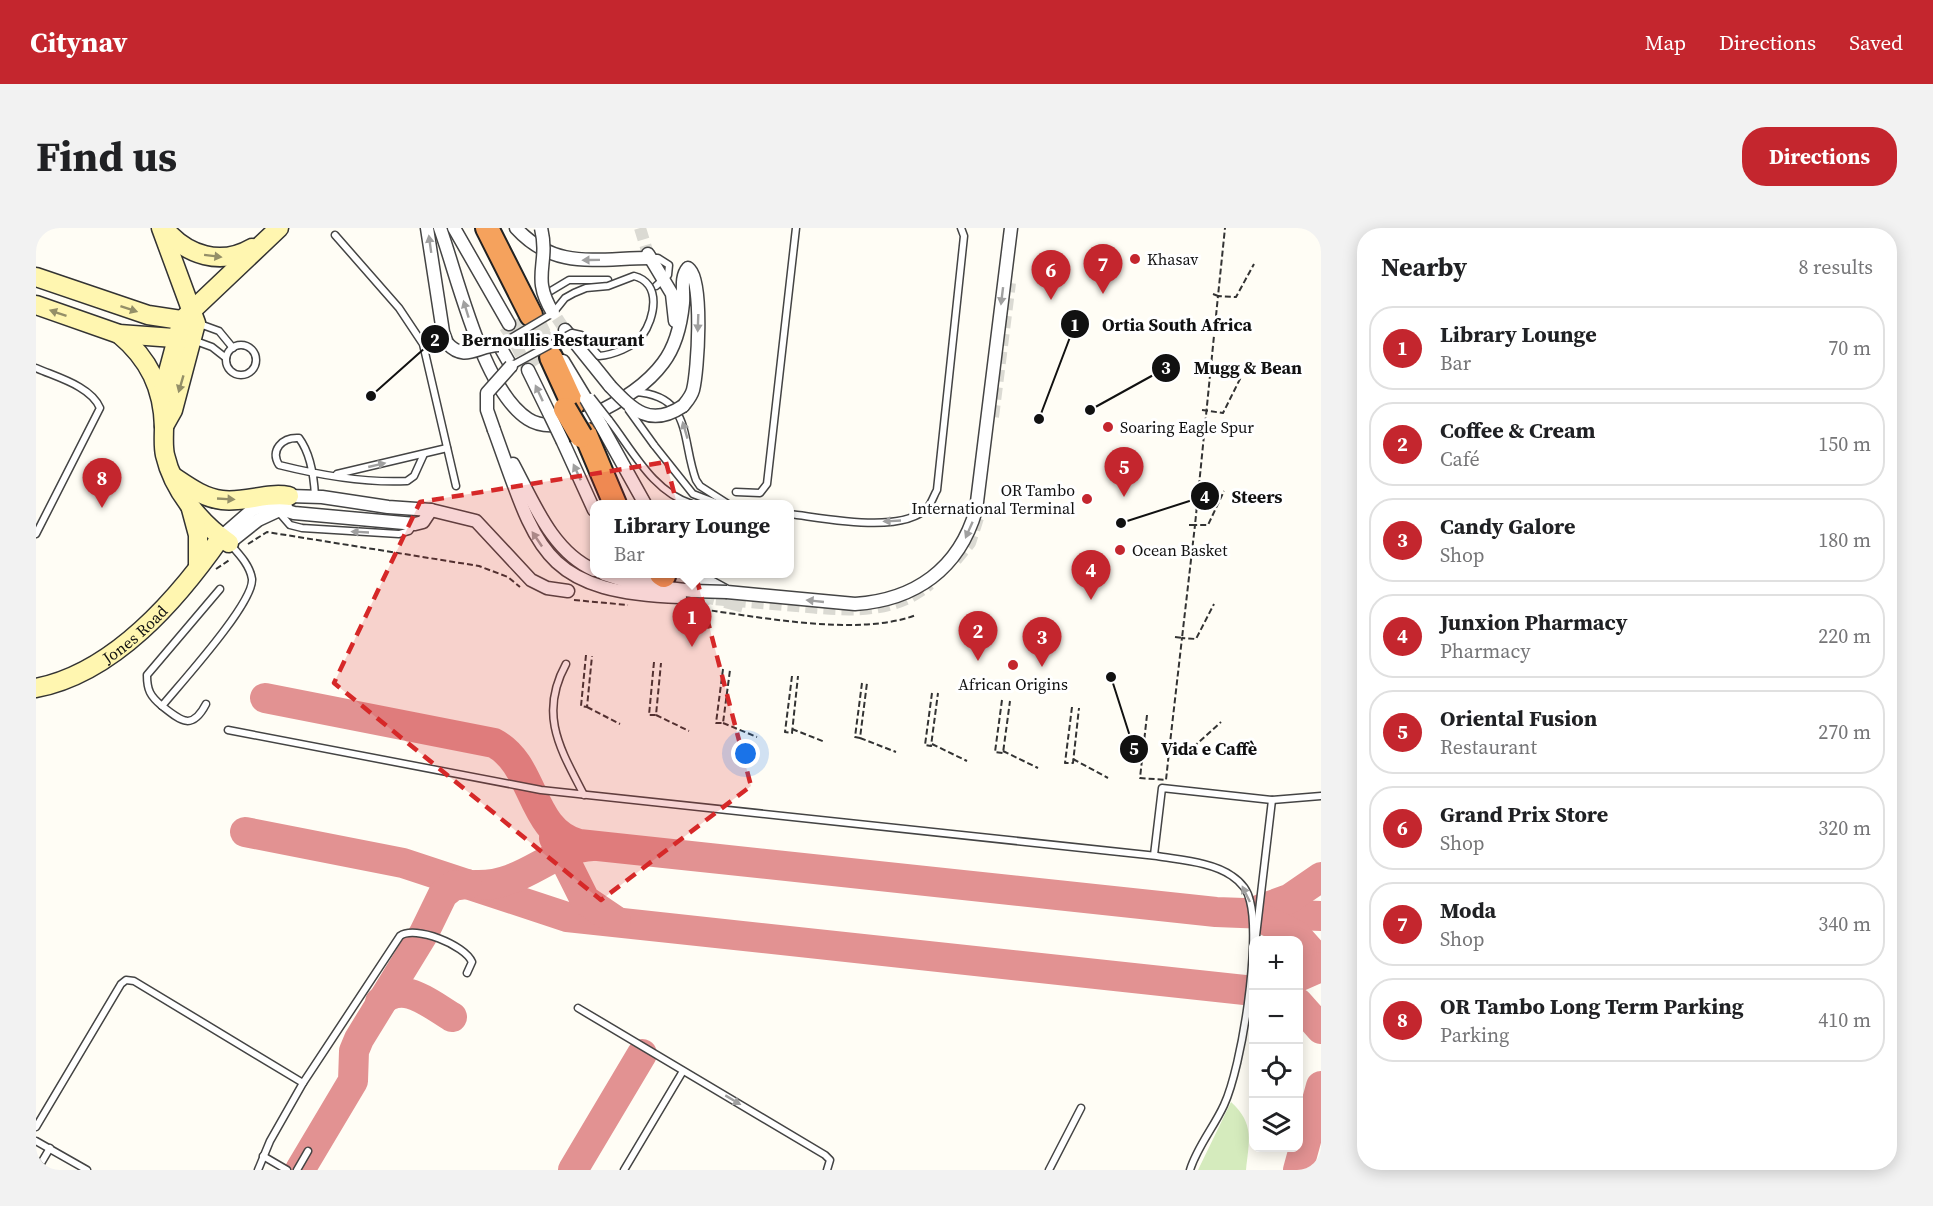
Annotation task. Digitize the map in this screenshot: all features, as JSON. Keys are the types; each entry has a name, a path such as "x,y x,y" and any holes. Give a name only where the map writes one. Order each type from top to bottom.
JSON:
{"highway":[{"path":"487,228 546,310"},
{"path":"548,362 588,431 596,460 613,500"}],"street":[{"path":"163,228 186,248 211,257 237,256 273,234"},
{"path":"163,228 178,278 188,326 173,410 164,426"},
{"path":"427,228 443,332 447,343 454,350 465,354 499,345 511,366 487,393 487,410 534,535 547,553 566,570 598,587 627,594 680,597"},
{"path":"440,228 477,341 506,396 518,411 528,419 541,424 570,423 594,414 631,392 655,372 670,351 680,325 684,274 688,263 693,272 697,282 698,314 695,378 690,397 682,406 662,416 645,415 631,407 610,386 566,332"},
{"path":"454,228 508,326"},
{"path":"516,228 537,247 560,257 592,260 649,256 660,284 672,294 675,331 670,351"},
{"path":"542,228 544,247 540,285 546,310"},
{"path":"618,578 635,584 693,591 855,604 873,603 923,585 952,559 970,532 976,510 1011,228"},
{"path":"160,403 188,326 273,234"},
{"path":"36,277 148,315 188,326"},
{"path":"36,305 119,334 136,348 150,368 160,403 165,454 173,476 189,504 221,543"},
{"path":"119,334 188,326"},
{"path":"494,430 556,539 578,560 590,568"},
{"path":"588,431 631,480 643,500"},
{"path":"588,431 593,500"},
{"path":"173,476 195,491 224,500 267,495 294,513 415,524 423,522 431,510"},
{"path":"221,543 283,505 315,496 338,501 431,510 476,521 531,580 547,588 568,591"},
{"path":"221,543 252,510 338,501"},
{"path":"189,504 198,535 198,567"},
{"name":"Jones Road","path":"36,688 83,673 121,649 143,629 221,543"},
{"path":"652,578 693,591"},
{"path":"703,578 727,592"}],"lane":[{"path":"736,492 760,493 767,483 796,228"},
{"path":"794,514 886,522 903,521 918,515 929,506 937,490 964,237 961,228"},
{"path":"335,235 415,330 428,361 456,486"},
{"path":"499,345 546,310 586,288 608,286 627,277 640,278 652,290 654,300 647,326 641,337 630,345 609,355 599,356 581,335 566,332 511,366"},
{"path":"546,310 567,281 608,280"},
{"path":"188,326 219,332 230,345 244,346 254,353 256,359 251,370 246,374 234,373 226,364 230,345"},
{"path":"188,326 226,358"},
{"path":"36,368 86,392 97,401 100,408 36,534"},
{"path":"610,386 687,489 706,500"},
{"path":"631,392 651,394 672,406 684,423 696,480 700,486 722,500"},
{"path":"573,405 588,431 673,497 681,500"},
{"path":"315,496 312,472 299,438 286,440 278,446 275,453 279,465 312,472 330,475 407,480 414,476 424,454"},
{"path":"330,475 447,448"},
{"path":"162,706 234,618 250,591 252,578 244,561 221,543"},
{"path":"206,704 199,717 191,722 180,721 151,697 147,688 147,675 220,589"},
{"path":"566,664 560,676 554,728 557,743 584,795"},
{"path":"228,730 535,789 1155,856 1222,870 1240,883 1251,902 1252,936"},
{"path":"1155,856 1162,788 1272,800 1321,796"},
{"path":"1256,936 1261,913 1272,800"},
{"path":"258,1170 263,1156 303,1083 402,934 421,932 464,951 472,962 467,973"},
{"path":"36,1127 121,984 126,980 134,981 303,1083"},
{"path":"1190,1170 1224,1104 1236,1066 1249,982"},
{"path":"578,1008 825,1155 830,1160 827,1170"},
{"path":"624,1170 683,1071"},
{"path":"1049,1170 1081,1108"},
{"path":"36,1141 87,1170"},
{"path":"37,1170 50,1148"},
{"path":"297,1170 308,1151"},
{"path":"263,1156 287,1170"}],"path":[{"path":"1147,715 1140,778 1166,780 1225,228"},
{"path":"1213,294 1236,297 1254,264"},
{"path":"1202,410 1223,413 1241,377"},
{"path":"1189,525 1208,525 1224,491"},
{"path":"1175,637 1196,639 1214,604"},
{"path":"586,655 581,706 620,724"},
{"path":"587,707 592,656"},
{"path":"654,662 649,715 689,731"},
{"path":"656,716 661,663"},
{"path":"723,669 716,723 723,723 757,737"},
{"path":"723,723 730,670"},
{"path":"792,676 785,732 792,733 798,676"},
{"path":"862,683 855,738 896,752"},
{"path":"860,738 867,683"},
{"path":"932,693 925,745 932,744 967,761"},
{"path":"932,744 938,693"},
{"path":"1002,700 995,752 1003,751 1038,768"},
{"path":"1003,751 1010,701"},
{"path":"1072,707 1065,762 1073,763 1079,708"},
{"path":"1164,752 1187,753 1221,722"},
{"path":"792,729 825,742"},
{"path":"1073,759 1108,778"}],"highlighted area":[{"path":"666,462 751,786 601,900 334,683 420,502"}],"green space":[{"path":"1231,1102 1244,1118 1249,1133 1246,1170 1198,1170"}],"taxiway":[{"path":"265,698 494,743 508,753 518,766 541,812 551,826 563,837 579,844 1216,912 1321,916"},
{"path":"245,832 403,863 567,917 1249,990"},
{"path":"554,838 585,900 616,921"},
{"path":"475,885 508,880 563,853 593,846"},
{"path":"1261,909 1289,899 1321,877"},
{"path":"300,1170 353,1081 354,1051 359,1039 424,933 443,894 453,886 467,884"},
{"path":"1261,918 1296,935 1321,963"},
{"path":"1303,975 1321,967"},
{"path":"380,1002 389,996 407,993 426,1000 452,1017"},
{"path":"1303,1009 1321,1029"},
{"path":"573,1170 642,1054"},
{"path":"1298,1170 1321,1086"}],"tunnel":[{"path":"640,228 648,254"},
{"path":"993,417 1010,283"},
{"path":"531,315 558,353"},
{"path":"531,315 551,357"},
{"path":"557,318 565,330"},
{"path":"509,324 537,365"},
{"path":"508,328 528,370"},
{"path":"956,560 970,543 978,518"},
{"path":"668,578 685,586 744,602"},
{"path":"680,597 861,609 897,603 930,584"}],"place":[{"name":"Khasav","path":"1135,259"},
{"name":"Moda","path":"1103,294"},
{"name":"Grand Prix Store","path":"1051,300"},
{"name":"Bernoullis Restaurant","path":"371,396"},
{"name":"Mugg & Bean","path":"1090,410"},
{"name":"Ortia South Africa","path":"1039,419"},
{"name":"Soaring Eagle Spur","path":"1108,427"},
{"name":"Oriental Fusion","path":"1124,497"},
{"name":"OR Tambo International Terminal","path":"1087,499"},
{"name":"OR Tambo Long Term Parking","path":"102,508"},
{"name":"Steers","path":"1121,523"},
{"name":"Ocean Basket","path":"1120,550"},
{"name":"Junxion Pharmacy","path":"1091,600"},
{"name":"Library Lounge","path":"692,647"},
{"name":"Coffee & Cream","path":"978,661"},
{"name":"African Origins","path":"1013,665"},
{"name":"Candy Galore","path":"1042,667"},
{"name":"Vida e Caffè","path":"1111,677"}]}
